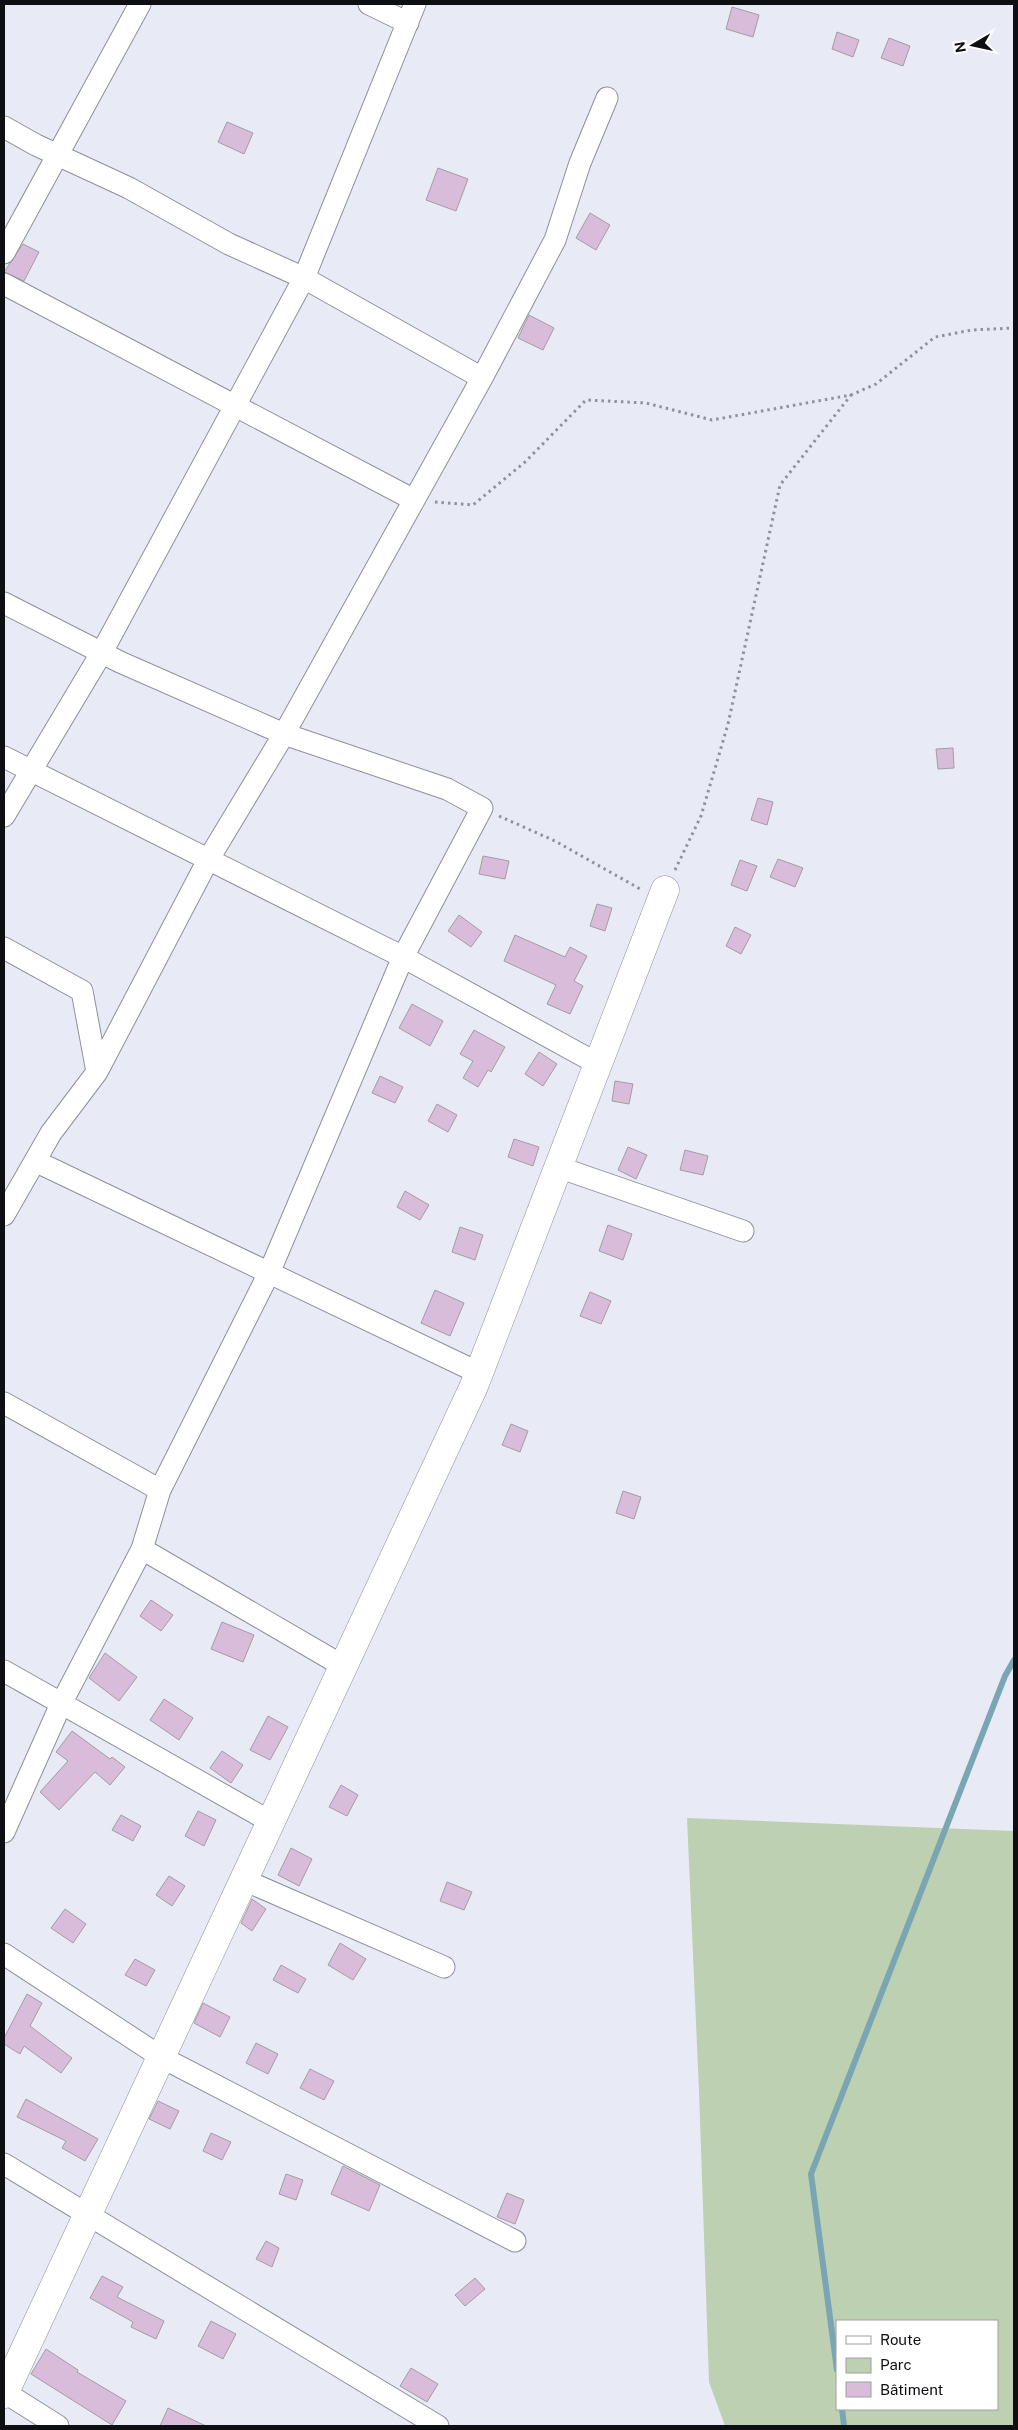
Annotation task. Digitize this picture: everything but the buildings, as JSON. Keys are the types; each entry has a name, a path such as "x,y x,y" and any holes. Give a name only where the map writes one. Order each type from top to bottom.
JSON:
{"street":[{"path":"4,253 140,4"},
{"path":"4,816 102,652 304,278 411,14 369,4"},
{"path":"4,1215 51,1133 97,1072 208,860 284,734 482,378 555,240 580,163 607,98"},
{"path":"4,127 129,188 229,244 304,278 482,378"},
{"path":"4,284 414,500"},
{"path":"4,603 102,652 284,734 447,790 482,808 403,956 269,1273 160,1490 142,1549 61,1704 4,1832"},
{"path":"4,757 403,956 598,1064"},
{"path":"58,2426 4,2393 479,1373 663,896"},
{"path":"4,948 82,991 97,1072"},
{"path":"35,1160 479,1373"},
{"path":"558,1167 743,1231"},
{"path":"4,1403 160,1490"},
{"path":"142,1549 343,1666"},
{"path":"4,1671 271,1822"},
{"path":"244,1880 444,1966"},
{"path":"4,1954 161,2058 515,2241"},
{"path":"4,2164 438,2426"}],"path":[{"path":"414,500 473,505 524,462 586,400 646,402 712,420 851,395 876,384 935,337 972,330 1014,328"},
{"path":"482,808 555,841 663,896 701,816 717,761 730,714 780,485 851,395"}],"green space":[{"path":"687,1818 1014,1831 1014,2426 725,2426 709,2382"}],"waterway":[{"path":"836,2362 811,2174 1005,1676 1014,1660"},
{"path":"842,2410 844,2426"}]}
